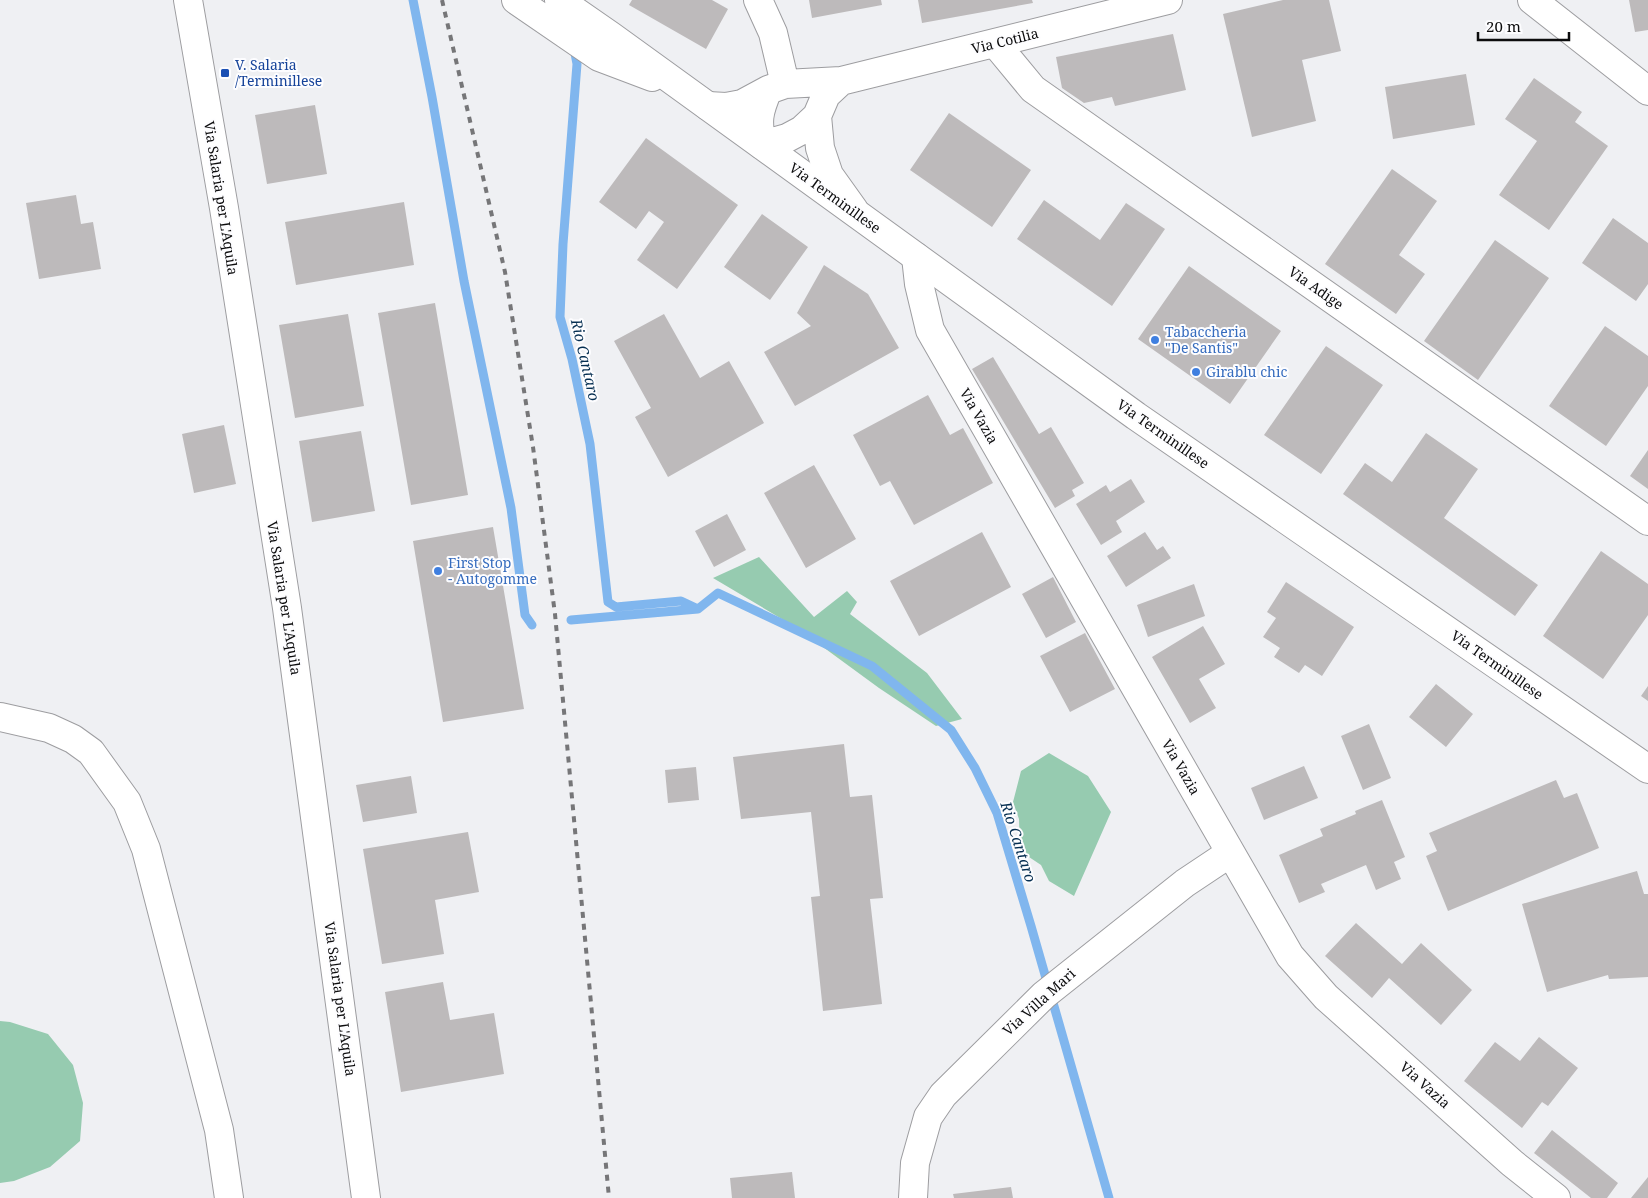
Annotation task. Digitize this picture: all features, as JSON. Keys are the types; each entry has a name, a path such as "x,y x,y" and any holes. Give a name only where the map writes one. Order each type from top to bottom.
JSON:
{"street":[{"name":"Via Salaria per L'Aquila","path":"188,0 224,208 287,608 366,1198"},
{"name":"Via Terminillese","path":"516,0 555,12 605,47 686,90 1136,416 1648,769"},
{"path":"758,0 773,32 777,87 760,110 758,129 762,145 787,138 802,130 816,116 826,95 841,82"},
{"name":"Via Cotilia","path":"777,87 841,82 1168,0"},
{"path":"1532,0 1648,91"},
{"name":"Via Adige","path":"994,43 1033,89 1648,521"},
{"path":"708,106 726,108 742,104 777,87"},
{"path":"816,116 820,148 829,175 854,212"},
{"name":"Via Vazia","path":"916,257 921,299 930,330 1290,956 1326,997 1512,1163 1556,1198"},
{"path":"0,717 49,728 73,739 91,752 127,802 146,849 220,1130 229,1198"},
{"name":"Via Villa Mari","path":"913,1198 915,1163 928,1117 943,1095 1044,995 1185,883 1230,853"}],"green space":[{"path":"759,557 814,617 847,591 857,602 850,614 927,673 962,719 936,726 879,688 797,628 713,578"},
{"path":"1049,753 1088,776 1111,812 1074,896 1049,881 1041,865 1020,851 1019,819 1013,802 1021,771"},
{"path":"0,1021 10,1022 48,1034 73,1065 83,1103 80,1141 50,1167 14,1181 0,1183"}],"building":[{"path":"632,0 712,0 728,9 706,49 629,5"},
{"path":"809,0 881,0 882,5 812,18"},
{"path":"918,0 1032,0 1033,3 922,23"},
{"path":"1283,0 1329,0 1341,51 1302,60 1316,121 1252,137 1223,14"},
{"path":"1629,0 1648,0 1648,30 1635,32"},
{"path":"1173,34 1186,90 1115,106 1112,97 1084,103 1062,88 1056,57"},
{"path":"1466,74 1475,125 1393,139 1385,87"},
{"path":"1534,78 1582,112 1575,122 1608,146 1549,230 1499,195 1537,141 1505,119"},
{"path":"315,105 327,174 267,184 255,115"},
{"path":"949,113 1031,170 992,227 910,170"},
{"path":"646,138 738,205 677,289 637,260 664,222 649,211 636,229 599,202"},
{"path":"1392,169 1437,201 1399,255 1425,274 1396,314 1325,264"},
{"path":"76,195 81,224 93,222 101,269 39,279 26,203"},
{"path":"1044,200 1100,240 1126,203 1165,229 1112,306 1017,239"},
{"path":"404,202 414,265 296,285 285,222"},
{"path":"762,214 808,247 770,300 724,267"},
{"path":"1613,218 1648,243 1648,284 1636,301 1582,263"},
{"path":"1495,240 1549,278 1478,380 1424,341"},
{"path":"824,265 868,294 899,348 795,406 764,352 811,326 797,313"},
{"path":"1189,266 1281,331 1230,404 1138,339"},
{"path":"435,303 468,495 411,505 378,313"},
{"path":"348,314 364,406 295,418 279,325"},
{"path":"664,314 700,378 729,361 764,423 668,477 635,417 651,408 614,341"},
{"path":"1605,326 1648,356 1648,386 1606,446 1549,406"},
{"path":"1326,346 1383,385 1321,474 1264,435"},
{"path":"993,357 1039,434 1051,427 1084,483 1072,490 1075,496 1055,508 972,369"},
{"path":"928,395 950,435 963,428 993,483 914,525 890,481 880,486 853,435"},
{"path":"224,425 236,484 194,493 182,434"},
{"path":"361,431 375,511 312,522 299,441"},
{"path":"1426,433 1478,469 1444,518 1538,585 1515,616 1343,494 1365,463 1392,482"},
{"path":"1648,450 1648,489 1630,476"},
{"path":"814,465 856,539 806,568 764,493"},
{"path":"1131,479 1145,502 1116,521 1122,532 1101,545 1076,504 1106,485 1110,492"},
{"path":"727,514 746,550 714,567 695,531"},
{"path":"493,527 524,709 443,722 413,541"},
{"path":"982,532 1011,587 919,636 890,581"},
{"path":"1145,532 1157,550 1163,546 1171,558 1126,587 1107,556"},
{"path":"1601,551 1648,584 1648,615 1603,679 1543,636"},
{"path":"1053,577 1076,622 1046,638 1022,594"},
{"path":"1286,582 1354,627 1322,676 1305,665 1299,673 1274,657 1280,648 1263,637 1276,618 1267,612"},
{"path":"1194,584 1205,616 1148,637 1137,605"},
{"path":"1203,626 1225,664 1199,679 1216,708 1190,723 1152,657"},
{"path":"1085,633 1115,689 1070,712 1040,656"},
{"path":"1436,684 1473,714 1446,747 1409,717"},
{"path":"1648,686 1648,701 1641,696"},
{"path":"1369,724 1391,778 1363,790 1341,736"},
{"path":"844,744 850,797 872,795 883,898 870,899 882,1004 823,1011 811,897 820,896 811,812 741,819 733,757"},
{"path":"1304,766 1318,798 1264,820 1251,788"},
{"path":"696,767 699,800 668,803 665,770"},
{"path":"411,776 417,813 363,822 356,785"},
{"path":"1556,780 1564,798 1577,793 1599,848 1448,911 1426,856 1437,851 1429,833"},
{"path":"1382,800 1405,857 1394,862 1401,879 1376,890 1366,865 1321,884 1325,892 1299,903 1279,855 1323,836 1320,829 1356,814 1355,811"},
{"path":"468,832 479,892 435,900 444,954 382,964 363,849"},
{"path":"1637,871 1644,894 1648,894 1648,977 1609,979 1608,975 1547,992 1522,904"},
{"path":"1356,923 1402,964 1421,943 1472,990 1441,1025 1389,978 1372,998 1325,956"},
{"path":"443,982 450,1020 494,1013 504,1074 401,1092 385,992"},
{"path":"1539,1037 1578,1068 1548,1106 1542,1102 1522,1128 1464,1081 1495,1042 1520,1061"},
{"path":"1552,1130 1618,1183 1607,1198 1591,1198 1534,1153"},
{"path":"792,1172 795,1198 732,1198 730,1178"},
{"path":"1648,1177 1648,1198 1631,1198"},
{"path":"1011,1187 1013,1198 954,1198 953,1194"}],"waterway":[{"name":"Rio Cantaro","path":"413,0 464,281 511,508 525,615 532,625"},
{"name":"Rio Cantaro","path":"574,48 577,64 563,244 560,317 572,359 590,444 608,602 616,607 681,601 698,609 718,593 872,666 951,730 975,768 997,813 1109,1198"},
{"name":"Rio Cantaro","path":"571,620 698,609"}],"railway":[{"path":"442,0 505,272 533,447 555,614 609,1198"}],"place":[{"name":"V. Salaria /Terminillese","path":"225,73"},
{"name":"Tabaccheria \"De Santis\"","path":"1155,340"},
{"name":"Girablu chic","path":"1196,372"},
{"name":"First Stop - Autogomme","path":"438,571"}]}
